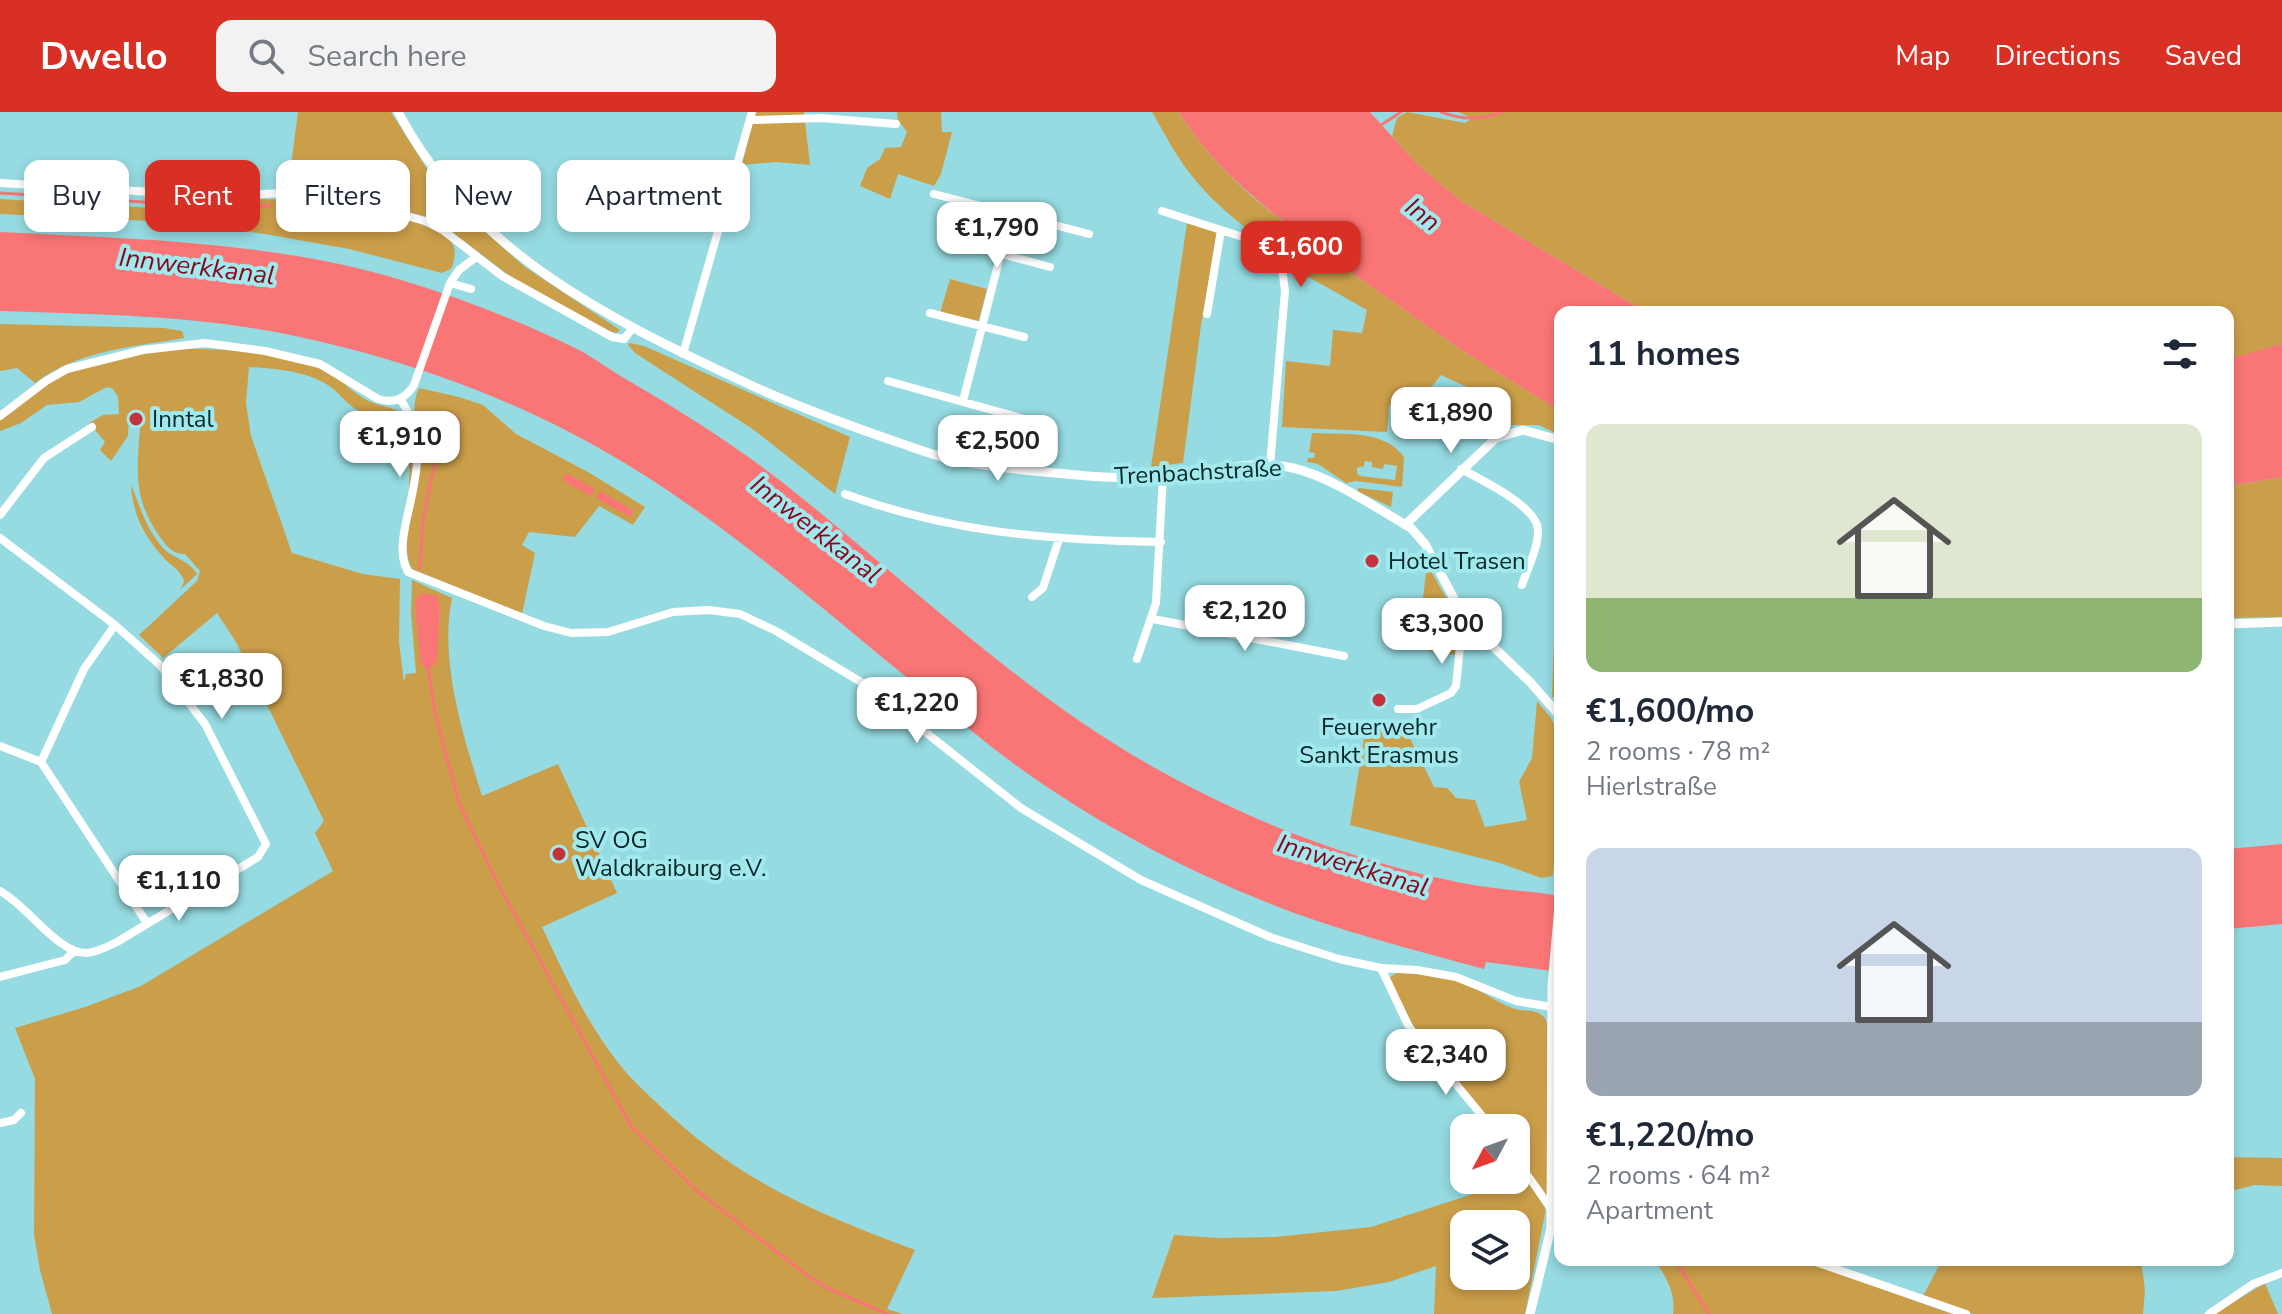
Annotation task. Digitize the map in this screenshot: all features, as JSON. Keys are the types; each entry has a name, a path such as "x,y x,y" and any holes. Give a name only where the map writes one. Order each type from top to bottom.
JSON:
{"street":[{"name":"Trenbachstraße","path":"398,112 431,164 490,231 545,275 632,329 820,416 926,452 973,463 1081,475 1163,476 1270,465 1311,474 1405,525 1425,544 1470,623 1554,710"},
{"path":"683,354 751,116 896,124"},
{"path":"0,183 220,196 284,193 328,197 425,221 450,235 520,287 612,337 624,339 632,329"},
{"path":"934,194 1089,234"},
{"path":"1162,211 1248,236 1278,263 1284,278 1270,465"},
{"path":"963,401 1011,214"},
{"path":"1207,314 1221,230"},
{"path":"953,241 1050,267"},
{"path":"0,416 55,375 117,355 205,343 231,345 320,364 378,399 400,399 409,393 417,378 448,286 459,270 476,257"},
{"path":"448,286 471,289"},
{"path":"930,313 1024,337"},
{"path":"888,381 1035,422 1037,428 1028,469"},
{"path":"400,399 414,425 418,449 417,476 403,553 404,565 411,574 544,626 571,633 608,632 673,612 709,610 740,614 776,631 866,685 1021,808 1141,880 1270,937 1339,959 1381,968 1456,977 1516,1001 1552,1007"},
{"path":"0,515 44,458 92,427"},
{"path":"1405,525 1490,442 1506,433 1527,431 1554,438"},
{"path":"1461,469 1500,490 1534,517 1538,527 1536,546 1522,585"},
{"path":"1137,659 1153,619 1159,579 1163,476"},
{"path":"845,494 906,515 953,526 1059,539 1161,542"},
{"path":"0,538 115,625 160,665 195,709 264,839 264,849 252,861 106,947 84,953 74,951 59,941 17,901 0,891"},
{"path":"1032,597 1043,588 1059,539"},
{"path":"1153,619 1344,656"},
{"path":"2234,624 2282,622"},
{"path":"1398,709 1417,709 1451,693 1456,686 1462,633 1470,623"},
{"path":"41,762 84,669 115,625"},
{"path":"0,746 41,762 147,923"},
{"path":"0,977 65,960 74,951"},
{"path":"1554,963 1554,1219"},
{"path":"1381,968 1409,1027 1480,1114"},
{"path":"0,1123 14,1120 21,1113"},
{"path":"1530,1179 1552,1210"},
{"path":"1530,1314 1554,1235"},
{"path":"1827,1266 1966,1314"},
{"path":"2209,1314 2253,1284 2282,1273"}],"shaded area":[{"path":"298,112 391,112 426,167 426,217 410,213 410,160 292,160"},
{"path":"755,112 804,112 810,165 777,162 750,164 750,160 743,160"},
{"path":"897,112 941,112 942,132 952,132 941,174 934,186 898,174 890,199 860,186 867,168 880,159 885,148 901,147 907,132 898,120"},
{"path":"1152,112 1179,112 1223,169 1311,244 1460,349 1554,407 1554,432 1539,425 1506,425 1486,396 1441,375 1416,406 1389,406 1387,432 1282,427 1286,361 1330,366 1333,330 1362,333 1367,310 1280,260 1204,190 1172,148"},
{"path":"1407,112 1465,123 1472,118 1458,112 2282,112 2282,344 2234,358 2234,306 1636,306 1461,201 1417,164 1392,136 1397,118"},
{"path":"0,199 24,200 24,215 0,214"},
{"path":"260,199 276,200 276,232 410,232 410,221 426,227 426,232 443,234 454,247 454,258 451,269 442,273 349,249 249,232 260,232"},
{"path":"129,207 145,207 145,221 129,220"},
{"path":"1187,223 1219,232 1201,325 1183,463 1151,467"},
{"path":"452,232 485,232 525,267 620,330 616,333 609,331 515,280"},
{"path":"950,279 987,289 978,323 940,313"},
{"path":"0,324 164,328 182,331 184,338 126,347 88,357 70,363 35,383 17,368 0,371"},
{"path":"628,345 644,346 850,437 835,494 754,430 635,353"},
{"path":"178,348 272,355 308,364 337,378 365,399 406,417 415,449 409,495 408,451 397,424 357,410 323,382 303,374 249,367 246,403 251,436 292,553 363,574 400,579 399,642 404,682 406,674 416,673 411,613 412,580 452,598 449,622 451,672 461,723 482,796 558,764 617,893 542,927 597,1033 638,1085 718,1154 779,1192 843,1222 915,1250 887,1309 903,1314 52,1314 34,1235 35,1079 15,1028 141,986 333,871 315,833 324,821 236,642 217,613 163,658 139,635 197,581 200,571 185,554 165,544 144,507 138,479 141,415 135,412 129,417 128,436 111,461 100,450 105,442 89,423 103,415 119,414 118,397 113,389 107,387 79,402 47,405 21,423 0,431 0,420 56,379 99,362","holes":["415,608 440,608 439,623 417,624"]},
{"path":"419,388 483,405 516,434 645,507 633,525 599,506 575,537 529,532 522,545 535,553 522,614 415,572 409,563 407,537 420,468 415,417"},
{"path":"1312,433 1362,435 1386,442 1404,457 1402,487 1356,481 1346,483 1318,464 1307,462 1308,458 1314,458 1315,453 1309,452","holes":["1365,461 1372,462 1372,467 1383,469 1384,464 1397,466 1395,480 1360,476 1357,473 1357,468 1364,466"]},
{"path":"2282,477 2282,617 2234,618 2234,485"},
{"path":"131,484 157,540 166,551 189,565 197,574 180,590 184,583 182,575 158,551 141,525"},
{"path":"1359,488 1393,492 1391,507 1357,491"},
{"path":"1427,564 1458,619 1455,655 1417,649"},
{"path":"1554,636 1554,697 1552,697"},
{"path":"1537,701 1554,725 1553,876 1541,878 1500,863 1350,825 1367,720 1404,726 1434,787 1447,788 1456,798 1475,800 1485,827 1527,820 1519,782 1532,758"},
{"path":"1397,973 1447,978 1510,1007 1538,1013 1545,1018 1547,1199 1530,1175 1530,1114 1484,1114 1418,1034 1389,982 1390,977"},
{"path":"2234,1157 2282,1158 2282,1186 2254,1185 2234,1190"},
{"path":"1530,1184 1545,1208 1545,1214 1530,1289 1530,1210 1450,1210 1450,1290 1530,1290 1525,1314 1434,1314 1436,1266 1389,1282 1336,1291 1152,1298 1174,1235 1275,1237 1371,1227 1473,1194 1530,1194"},
{"path":"1658,1266 1818,1266 1952,1314 1673,1314 1672,1292"},
{"path":"1939,1266 2142,1266 2145,1290 2143,1314 1973,1314 1923,1296"},
{"path":"2265,1283 2278,1314 2214,1314"}],"water":[{"name":"Inn","path":"1179,112 1370,112 1417,164 1461,201 1636,306 1554,306 1554,407 1460,349 1311,244 1233,178 1199,141"},
{"name":"Innwerkkanal","path":"0,232 250,249 349,266 421,286 489,310 590,356 745,455 1042,694 1166,774 1257,819 1351,854 1462,883 1554,895 1554,971 1486,962 1484,969 1343,929 1261,900 1151,849 1072,804 1015,764 711,520 666,489 573,434 499,399 379,357 258,329 162,318 0,311"},
{"path":"2282,344 2282,477 2234,485 2234,357"},
{"path":"566,473 595,489 591,496 562,480"},
{"path":"600,491 634,511 630,517 596,498"},
{"path":"423,593 437,596 440,608 437,662 428,670 421,664 415,608 416,598"},
{"path":"2282,844 2282,924 2234,928 2234,848"}],"waterway":[{"path":"1381,125 1401,112"},
{"path":"1441,112 1472,118 1502,112"},
{"path":"0,193 222,207 272,206"},
{"path":"420,569 423,520 435,462 459,425 452,414"},
{"path":"428,666 435,714 459,803 498,884 631,1126 696,1190 803,1272 827,1288 887,1314"},
{"path":"1679,1266 1709,1314"}],"place":[{"name":"Inntal","path":"136,419"},
{"name":"Hotel Trasen","path":"1372,561"},
{"name":"Feuerwehr Sankt Erasmus","path":"1379,700"},
{"name":"SV OG Waldkraiburg e.V.","path":"559,854"}]}
